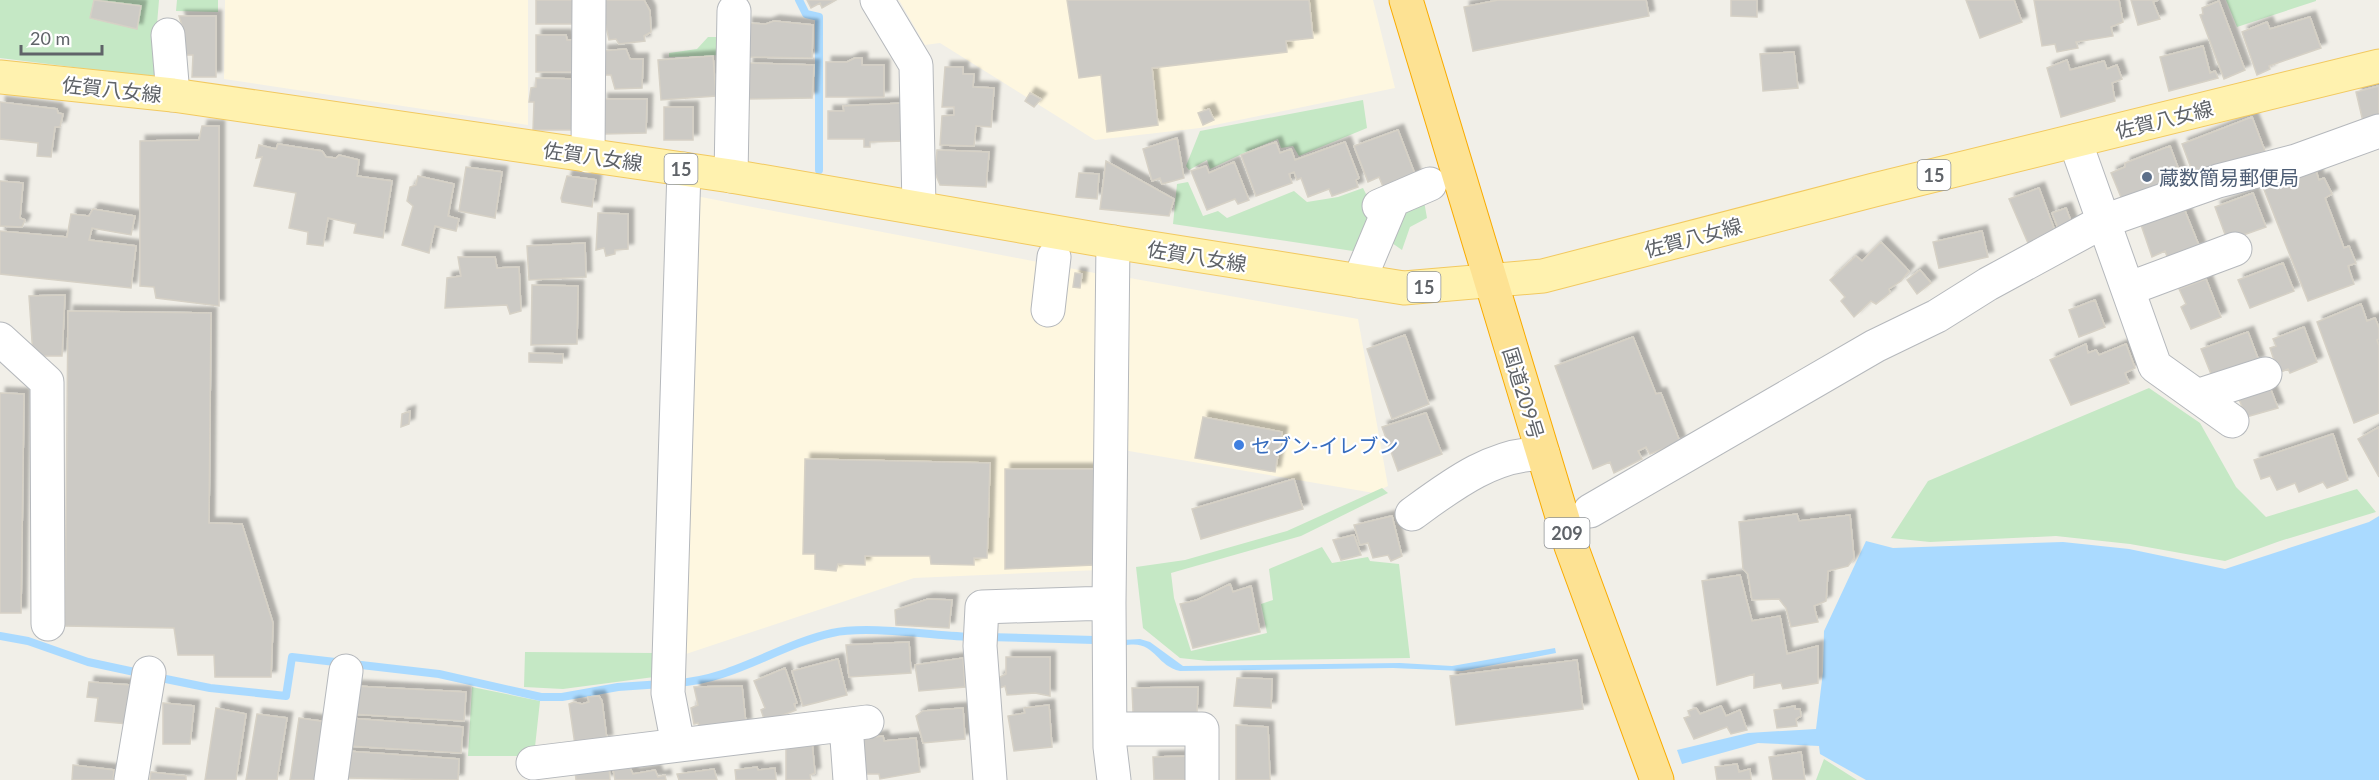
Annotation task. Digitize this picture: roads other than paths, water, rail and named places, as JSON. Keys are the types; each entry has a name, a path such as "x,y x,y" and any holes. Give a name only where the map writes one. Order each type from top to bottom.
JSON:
{"highway":[{"name":"国道209号","path":"1406,0 1571,546 1657,780"}],"main road":[{"name":"佐賀八女線","path":"0,77 174,95 731,176 1113,242 1404,288 1543,276 2379,66"}],"street":[{"path":"588,156 589,0"},
{"path":"877,0 916,65 919,207"},
{"path":"731,176 734,11"},
{"path":"168,35 174,95"},
{"path":"1590,511 1875,346 1938,316 1988,284 2104,221 2218,181 2296,161 2379,131"},
{"path":"2075,141 2155,366 2200,395 2232,421"},
{"path":"678,745 668,693 684,169"},
{"path":"1359,281 1386,203 1430,184"},
{"path":"1113,242 1109,603 1110,729 1114,780"},
{"path":"2128,289 2235,249"},
{"path":"1048,310 1054,257"},
{"path":"0,339 47,382 48,624"},
{"path":"2200,395 2265,374"},
{"path":"1412,514 1464,477 1517,457 1543,454"},
{"path":"990,780 980,646 982,607 1109,603"},
{"path":"332,780 346,671"},
{"path":"131,780 149,673"},
{"path":"533,763 857,723 850,780"},
{"path":"1110,729 1202,729 1202,780"}],"water":[{"path":"2379,516 2379,780 1866,780 1820,754 1819,746 1758,743 1682,764 1677,750 1748,733 1816,729 1823,672 1824,631 1866,541 1893,548 2063,542 2129,549 2225,569 2369,522"},
{"path":"1140,639 1150,642 1183,666 1400,663 1452,666 1555,648 1556,653 1462,671 1393,668 1180,671 1165,664 1149,649 1134,645 1123,646 1123,640"}],"waterway":[{"path":"799,0 806,14 819,17 819,170"},
{"path":"675,683 716,676 832,633 882,630 974,637"},
{"path":"0,636 28,641 88,662 144,674"},
{"path":"987,637 1094,640"},
{"path":"156,677 210,688 286,696 292,657 439,674 541,697 562,697 618,687 662,684"}],"place":[{"name":"蔵数簡易郵便局","path":"2147,177"},
{"name":"セブン-イレブン","path":"1239,445"}]}
